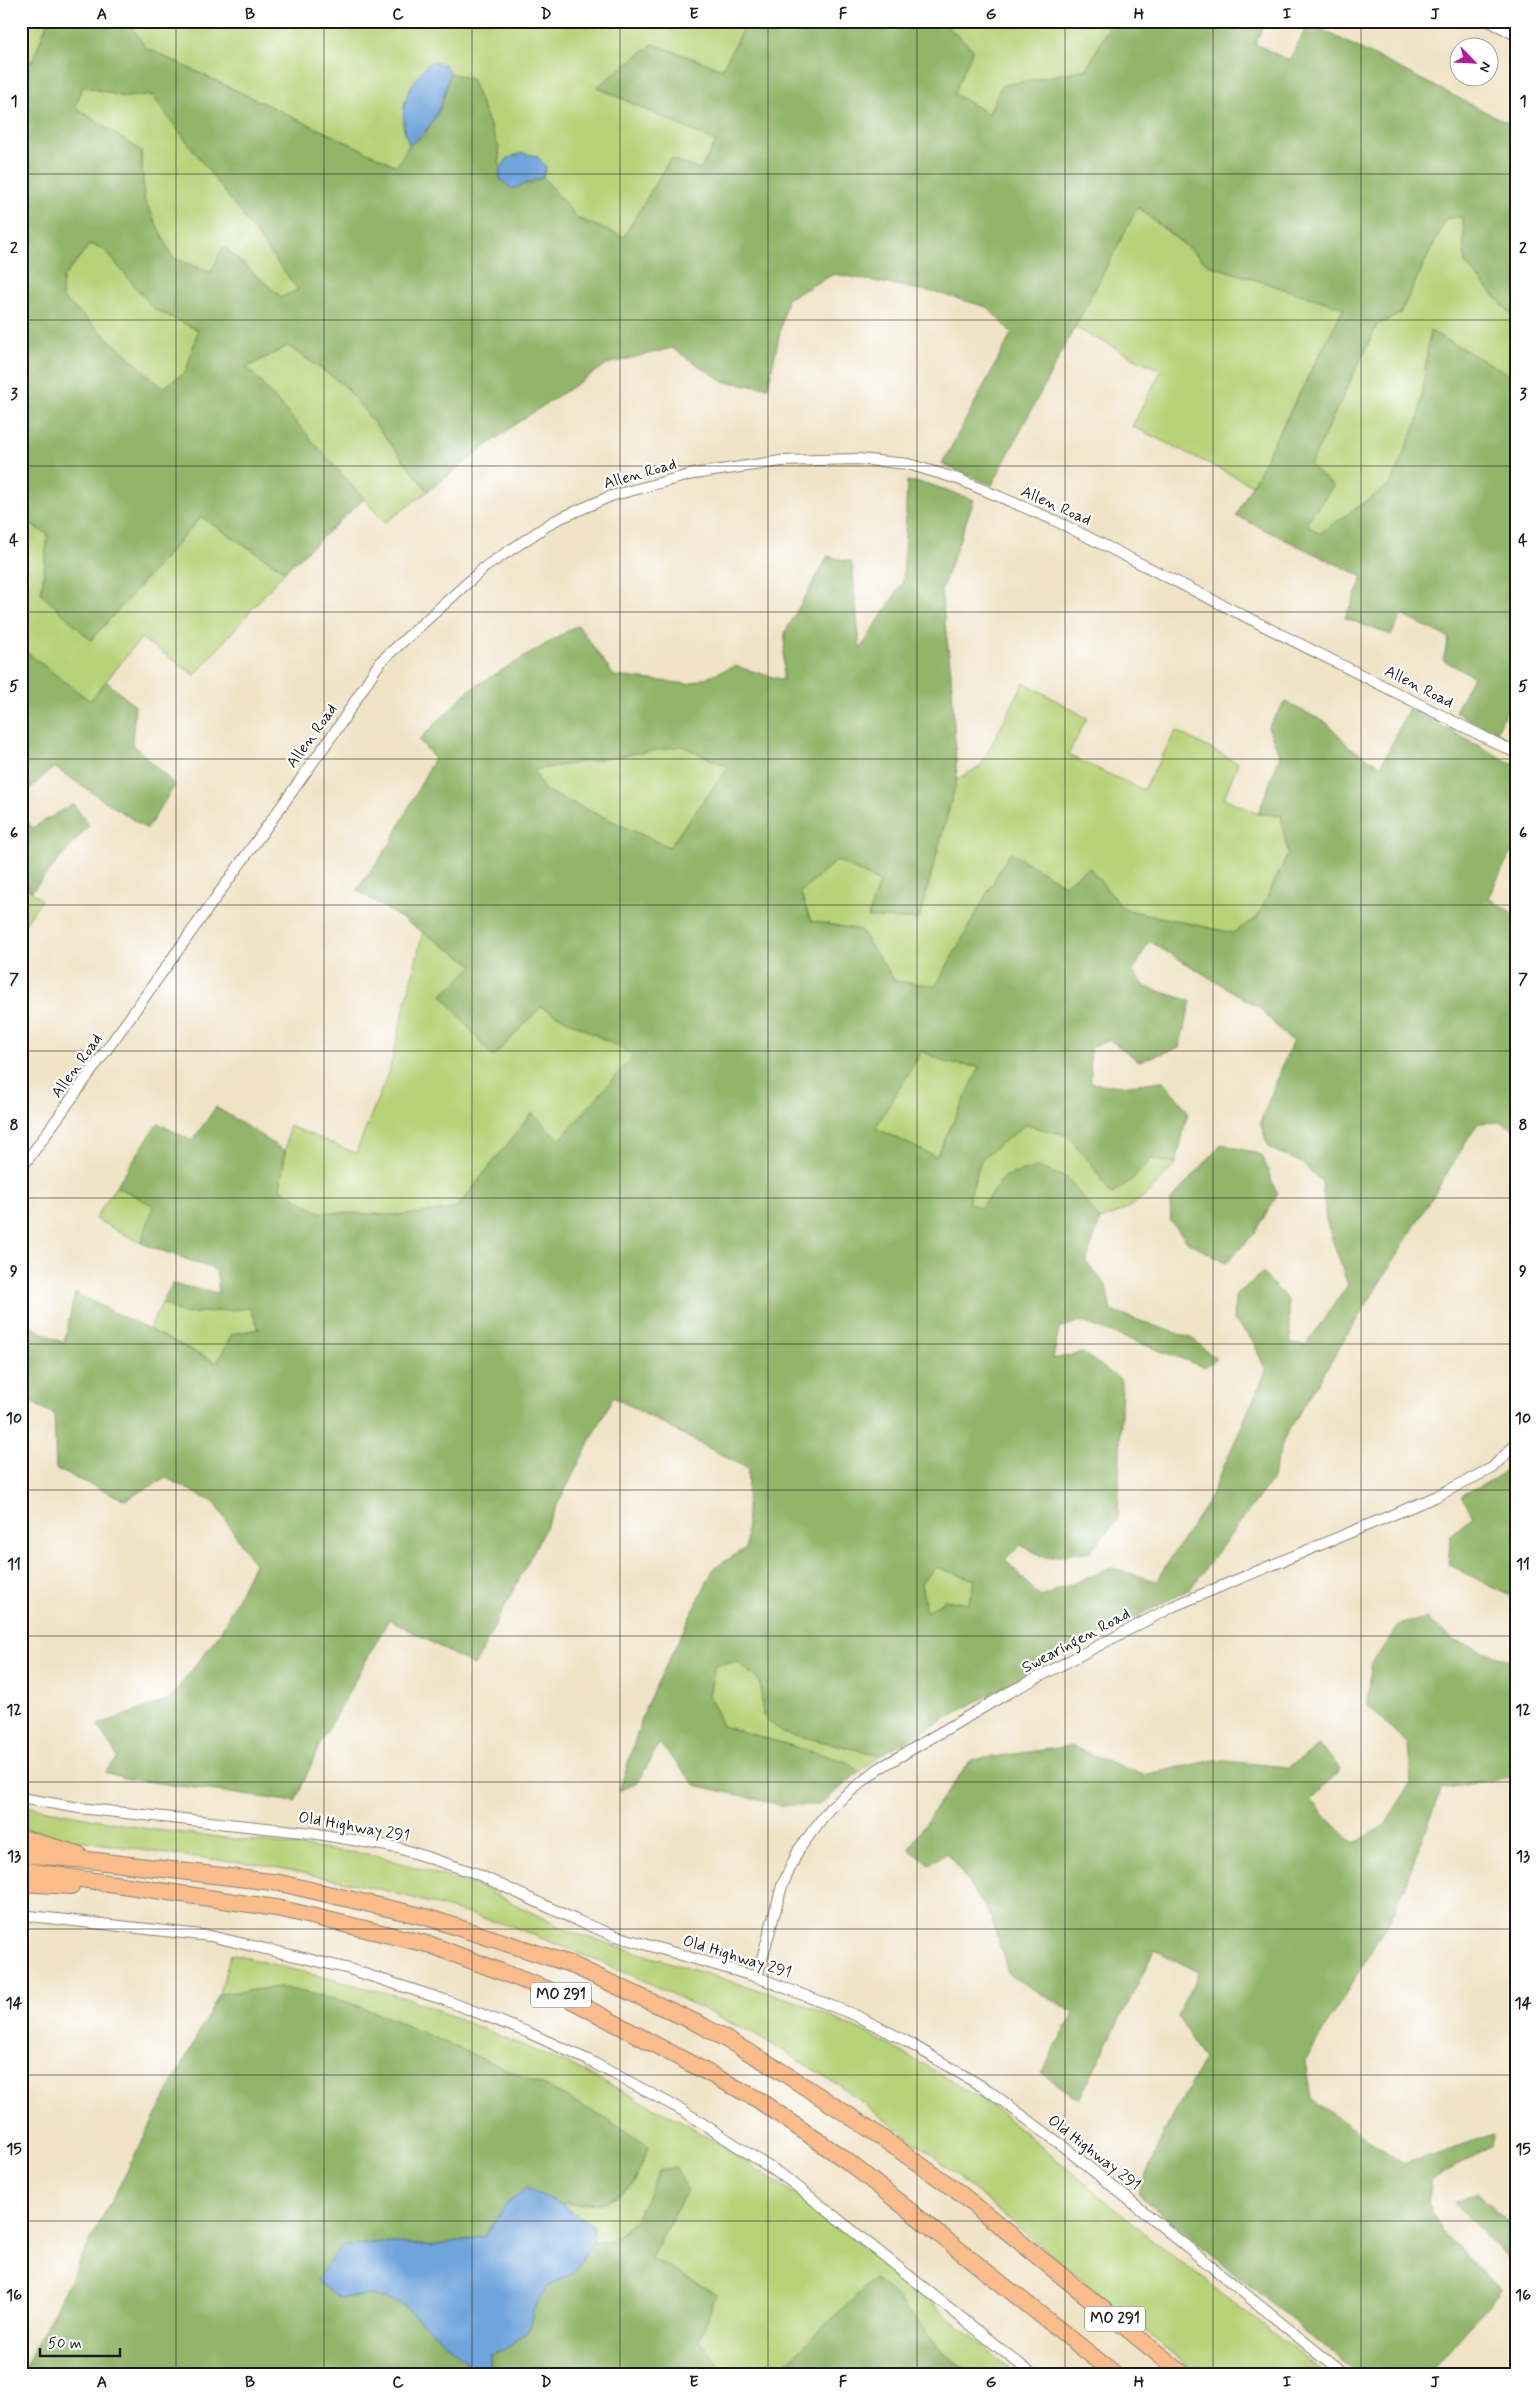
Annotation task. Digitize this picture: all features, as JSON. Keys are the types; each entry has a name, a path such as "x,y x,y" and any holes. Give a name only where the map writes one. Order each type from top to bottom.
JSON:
{"highway":[{"path":"21,1838 58,1847 97,1860"},
{"name":"MO 291","path":"21,1854 97,1860 280,1883 426,1918 570,1964 703,2026 776,2068 868,2128 941,2180 1183,2374"},
{"name":"MO 291","path":"21,1870 282,1908 431,1945 562,1995 757,2099 782,2116 847,2161 1114,2374"},
{"path":"21,1883 138,1887"}],"street":[{"path":"1491,21 1516,34"},
{"name":"Allen Road","path":"21,1169 339,726 380,662 485,568 554,522 611,496 693,474 781,461 858,459 908,464 958,479 1054,520 1516,753"},
{"name":"Swearingen Road","path":"757,1977 782,1886 799,1849 830,1808 878,1769 1008,1693 1174,1606 1435,1497 1492,1468 1516,1444"},
{"name":"Old Highway 291","path":"21,1798 79,1808 312,1833 399,1848 475,1873 578,1922 613,1935 757,1977 855,2015 906,2041 988,2090 1059,2143 1344,2374"},
{"path":"21,1915 210,1936 337,1966 446,2000 579,2056 682,2110 789,2180 1032,2374"}],"green space":[{"path":"21,21 48,21 32,63 21,55"},
{"path":"48,21 128,21 146,48 397,166 409,145 424,135 442,105 450,73 471,79 499,148 500,179 530,184 543,177 577,218 624,237 670,159 700,170 716,142 597,87 653,44 722,69 747,21 941,21 973,49 954,94 989,114 1001,86 1087,69 1112,21 1266,21 1255,44 1289,60 1309,23 1516,127 1516,320 1465,263 1463,217 1446,218 1400,314 1377,325 1310,465 1333,486 1306,523 1319,534 1391,484 1419,418 1430,331 1516,378 1516,691 1496,733 1455,712 1473,676 1443,660 1449,638 1402,615 1391,635 1345,618 1363,577 1236,516 1344,308 1209,265 1138,207 992,485 942,464 1012,333 987,307 938,293 834,274 787,299 768,387 724,382 672,348 607,364 517,423 428,491 344,385 288,346 247,367 364,499 285,571 201,517 91,640 41,594 48,534 21,520 21,55 32,62","holes":["83,86 124,97 152,95 298,290 281,297 223,247 211,272 173,258 144,199 141,151 75,107","90,244 104,249 154,309 198,330 186,372 163,388 62,297 63,278"]},
{"path":"128,21 747,21 722,69 653,44 598,88 716,141 700,170 670,159 624,237 577,218 543,177 546,167 508,158 500,169 499,148 471,79 450,73 443,64 402,123 409,145 397,166 146,48"},
{"path":"941,21 1112,21 1087,69 1002,86 989,114 953,94 973,49"},
{"path":"83,86 124,97 152,95 299,290 281,297 224,247 211,272 173,258 144,199 141,151 75,107"},
{"path":"1137,207 1209,265 1344,307 1252,485 1132,426 1161,371 1074,327"},
{"path":"1463,217 1465,263 1516,320 1516,378 1430,331 1419,418 1391,484 1319,534 1306,523 1333,486 1310,465 1377,325 1400,314 1446,218"},
{"path":"90,244 105,249 154,309 198,330 186,372 163,388 62,297 63,278"},
{"path":"288,346 344,385 428,491 385,523 247,367"},
{"path":"907,481 929,484 974,500 941,591 951,672 957,779 919,919 868,918 879,882 837,860 800,892 811,921 860,930 895,981 936,986 1010,852 1064,885 1089,867 1123,909 1233,933 1257,918 1288,854 1281,815 1258,814 1280,756 1268,727 1285,702 1327,723 1351,748 1381,766 1409,708 1516,766 1516,842 1488,898 1516,915 1516,1130 1501,1122 1478,1123 1284,1438 1271,1481 1190,1589 1055,1658 880,1755 781,1732 763,1716 760,1681 738,1662 715,1664 709,1695 722,1726 848,1762 859,1772 820,1805 780,1805 695,1785 659,1743 638,1783 619,1791 646,1706 714,1568 746,1548 748,1469 613,1397 474,1666 389,1619 321,1742 295,1802 129,1779 105,1772 118,1758 98,1725 170,1699 220,1633 254,1564 215,1503 166,1478 125,1500 56,1469 54,1414 21,1398 21,1322 64,1343 75,1293 217,1363 232,1334 259,1329 250,1308 183,1314 162,1303 172,1284 219,1293 216,1270 141,1243 154,1206 116,1186 158,1123 192,1141 216,1107 285,1151 280,1189 319,1212 400,1215 456,1209 532,1113 560,1140 634,1055 541,1007 493,1057 442,995 474,965 357,890 390,844 434,758 419,740 469,690 578,625 614,676 689,684 735,666 783,680 785,632 828,556 852,562 860,650 903,582","holes":["682,746 729,767 669,847 544,790 534,770","1149,941 1258,1007 1292,1042 1260,1123 1269,1148 1302,1163 1322,1182 1326,1221 1348,1285 1306,1345 1291,1343 1288,1300 1262,1273 1235,1296 1234,1320 1253,1341 1266,1371 1208,1502 1156,1581 1111,1568 1040,1597 1005,1559 1021,1545 1045,1558 1091,1551 1118,1519 1122,1381 1083,1353 1053,1359 1059,1329 1080,1321 1204,1367 1216,1359 1193,1339 1111,1311 1106,1285 1086,1262 1100,1220 1067,1178 1037,1167 1005,1176 980,1208 968,1202 981,1159 1025,1125 1067,1135 1091,1163 1111,1195 1135,1177 1151,1159 1176,1164 1188,1111 1163,1081 1121,1086 1091,1083 1090,1047 1110,1040 1139,1061 1179,1048 1191,1001 1146,987 1133,972","922,1051 948,1063 980,1067 936,1157 875,1128","936,1567 975,1580 968,1604 945,1600 926,1612 921,1583"]},
{"path":"201,517 285,571 195,675 141,638 90,701 21,648 21,520 48,534 42,594 91,640"},
{"path":"21,648 90,701 106,681 135,706 132,744 175,785 147,829 54,767 21,797"},
{"path":"1024,682 1087,718 1068,755 1143,790 1176,731 1238,763 1224,798 1258,814 1281,815 1288,854 1257,918 1233,933 1123,909 1089,867 1064,885 1010,852 936,986 895,981 860,930 811,921 800,892 837,860 879,882 868,918 919,919 957,779 980,767"},
{"path":"682,745 729,767 669,847 543,790 534,770"},
{"path":"73,804 89,825 32,891 21,882 21,811 32,828"},
{"path":"21,882 41,900 21,929"},
{"path":"423,932 474,965 493,1057 541,1007 635,1055 560,1140 531,1114 456,1209 400,1215 319,1212 280,1189 289,1126 356,1153 390,1068"},
{"path":"922,1051 948,1063 981,1067 936,1157 875,1128"},
{"path":"1024,1124 1067,1135 1091,1163 1111,1195 1135,1177 1151,1159 1176,1164 1142,1198 1124,1210 1100,1220 1067,1178 1005,1176 980,1209 968,1203 981,1159"},
{"path":"1222,1144 1262,1155 1277,1195 1255,1233 1226,1263 1188,1242 1171,1222 1170,1201"},
{"path":"116,1186 155,1206 141,1243 95,1219"},
{"path":"162,1303 183,1314 250,1308 259,1329 232,1334 218,1363 149,1329"},
{"path":"1516,1461 1516,1596 1504,1593 1448,1564 1451,1535 1473,1516 1461,1495 1493,1480"},
{"path":"936,1567 975,1580 968,1604 945,1600 926,1612 921,1583"},
{"path":"1426,1618 1455,1641 1516,1662 1516,1776 1442,1789 1394,1912 1305,2062 1311,2099 1404,2164 1494,2134 1491,2146 1432,2180 1428,2202 1441,2231 1501,2290 1429,2374 1358,2374 1137,2194 1165,2131 1204,2059 1177,2016 1199,1972 1155,1950 1079,2099 1041,2073 1074,2013 1009,1975 991,1917 948,1853 929,1864 909,1849 937,1806 971,1760 1071,1746 1143,1775 1214,1760 1288,1767 1319,1746 1341,1769 1310,1801 1354,1844 1385,1825 1411,1782 1408,1744 1368,1706 1371,1664 1399,1625"},
{"path":"738,1662 760,1681 763,1716 781,1731 880,1755 859,1772 848,1762 722,1726 709,1695 715,1664"},
{"path":"21,1805 148,1829 375,1855 482,1888 571,1932 801,2003 874,2037 935,2071 995,2108 1156,2243 1326,2374 1199,2374 927,2151 842,2087 757,2035 634,1976 514,1927 388,1891 265,1865 175,1855 71,1839 21,1828"},
{"path":"231,1954 410,1999 573,2066 687,2124 801,2198 917,2290 1016,2374 972,2374 940,2350 900,2301 874,2279 775,2374 727,2374 699,2341 716,2294 651,2258 687,2190 660,2170 635,2221 611,2242 593,2242 594,2226 560,2204 606,2203 634,2183 649,2146 395,2020 347,2002 280,1987 219,1994"},
{"path":"280,1987 347,2002 394,2020 549,2088 601,2116 649,2146 634,2183 605,2203 560,2204 526,2188 506,2205 485,2236 432,2246 381,2242 341,2247 317,2281 339,2298 370,2295 400,2303 468,2363 469,2373 434,2374 392,2364 383,2364 365,2368 357,2374 21,2374 219,1994"},
{"path":"676,2167 687,2190 651,2258 716,2294 699,2341 727,2374 482,2374 490,2369 490,2353 504,2350 528,2332 534,2308 549,2285 573,2274 593,2242 611,2242 635,2221 660,2170"},
{"path":"1477,2192 1516,2230 1516,2266 1454,2203"},
{"path":"874,2279 900,2301 940,2350 972,2374 775,2374"}],"water":[{"path":"430,62 444,64 450,73 437,114 426,130 409,145 404,121 405,100 414,82"},
{"path":"522,153 537,156 546,167 543,177 512,189 500,179 500,169 508,158"},
{"path":"526,2188 560,2204 594,2226 593,2242 573,2274 549,2285 534,2308 528,2332 504,2350 490,2354 490,2369 482,2374 469,2373 468,2363 400,2303 370,2295 339,2298 316,2280 341,2247 381,2242 432,2246 485,2236 506,2205"}]}
